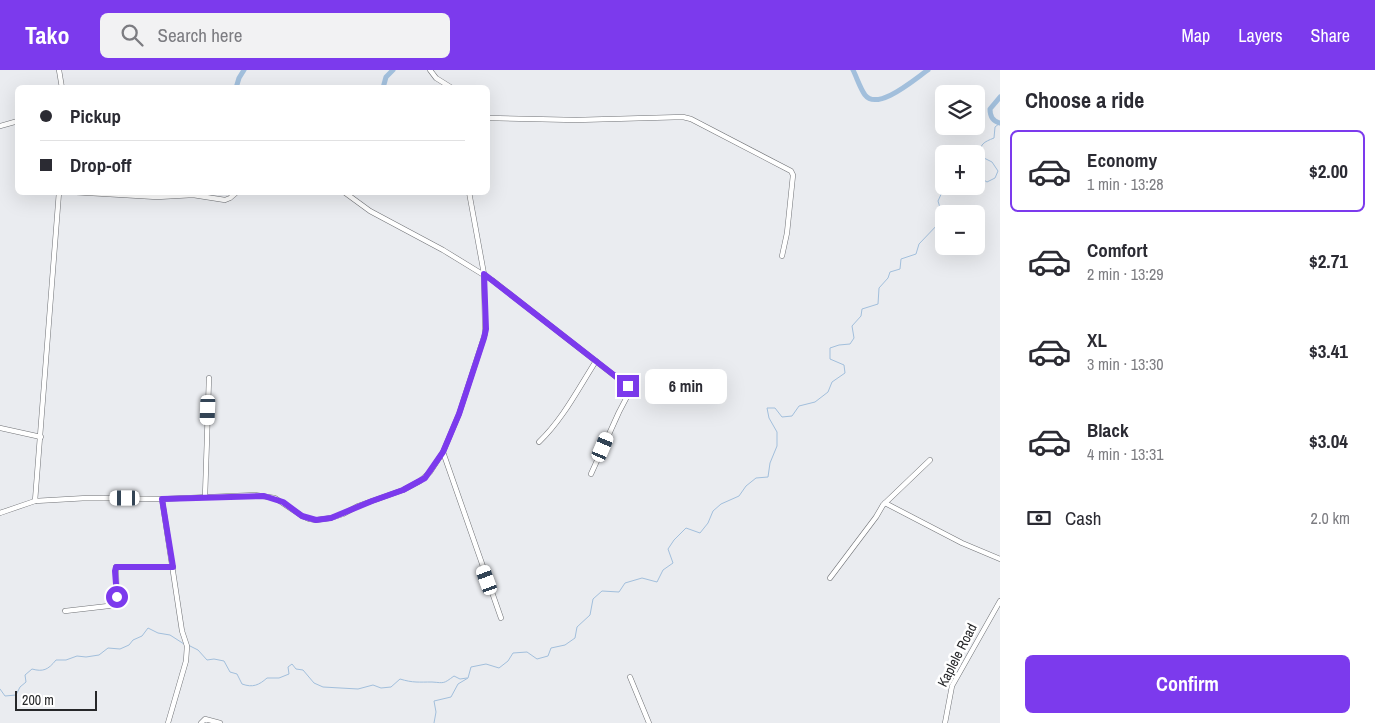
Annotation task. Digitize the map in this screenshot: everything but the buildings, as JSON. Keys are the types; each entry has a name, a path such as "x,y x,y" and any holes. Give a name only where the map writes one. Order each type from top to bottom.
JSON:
{"street":[{"path":"59,70 62,85"},
{"path":"430,70 436,78 447,85"},
{"path":"490,118 568,120 691,118 791,171 793,178 787,233 782,256"},
{"path":"0,126 15,122"},
{"path":"35,501 59,195"},
{"path":"122,195 156,197 193,195 225,200 234,195"},
{"path":"348,195 370,210 484,274 630,388 591,474"},
{"path":"0,513 35,501 87,498 162,499 264,496 283,502 309,519 316,520 331,518 403,490 420,481 430,472 443,452 459,414 485,334 484,274 470,195"},
{"path":"538,442 550,431 564,412 596,361"},
{"path":"205,497 209,378"},
{"path":"0,428 41,437"},
{"path":"443,452 501,618"},
{"path":"830,578 885,503 930,460"},
{"path":"162,499 182,631 187,649 186,661 168,723"},
{"path":"885,503 962,543 1000,560"},
{"path":"65,611 118,605 116,567 173,567"},
{"name":"Kaplele Road","path":"944,723 952,686 1000,601"},
{"path":"630,677 649,723"},
{"path":"201,723 205,720 220,723"}],"waterway":[{"path":"237,85 244,70"},
{"path":"384,85 386,77 393,70"},
{"path":"853,70 865,95 871,99 879,99 897,92 928,70"},
{"path":"1000,97 990,109 992,118 1000,123"},
{"path":"982,145 994,138 995,127 1000,123"},
{"path":"985,158 992,162 998,171 995,178 987,182 985,181"},
{"path":"434,723 436,712 434,701 451,697 458,684 468,678 471,667 486,664 499,668 508,661 513,653 527,652 537,659 548,656 551,648 565,645 575,638 577,627 590,615 593,599 602,591 619,592 625,583 642,578 657,582 663,570 673,563 668,549 686,528 700,533 708,523 713,511 721,504 739,496 746,486 756,478 768,477 770,463 777,446 777,432 769,418 767,408 775,408 782,417 792,416 799,406 815,402 828,392 832,382 845,373 844,365 830,359 830,348 850,344 854,338 852,326 861,316 862,309 878,304 879,288 888,278 890,272 900,269 901,259 916,254 919,244 940,222 941,211 938,201 941,195"},
{"path":"0,689 5,696 16,695 20,687 26,682 25,675 32,669 45,669 56,660 66,660 77,656 99,655 108,648 120,649 142,636 148,628 158,633 170,635 184,644"},
{"path":"188,645 198,650 207,660 224,661 230,672 237,674 242,684 249,686 258,684 267,678 279,678 289,674 288,667 292,664 296,669 303,670 314,683 323,687 358,689 373,685 381,688 391,687 400,679 412,682 442,683 454,676 460,679 467,678"}],"route":[{"path":"117,597 116,567 173,567 162,499 264,496 275,498 302,516 316,520 343,514 358,506 403,490 425,478 443,452 455,425 484,338 486,329 484,274 628,386"}]}
